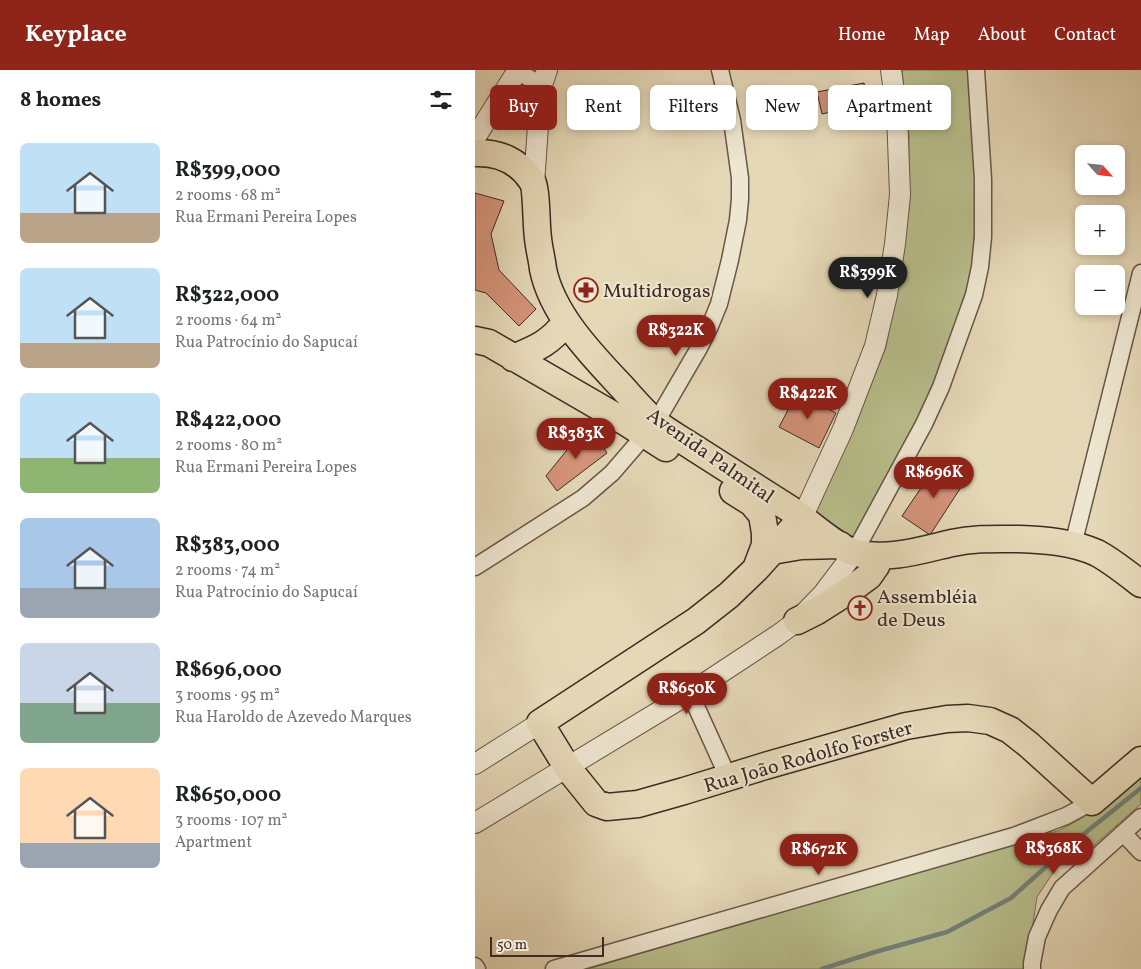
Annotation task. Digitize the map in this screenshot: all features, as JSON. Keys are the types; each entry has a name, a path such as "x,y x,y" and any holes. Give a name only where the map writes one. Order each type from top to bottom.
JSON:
{"main road":[{"path":"475,153 489,153 510,160 524,170 534,184"},
{"name":"Avenida Palmital","path":"534,184 538,238 544,273 553,297 566,322 650,428 758,509 762,515 765,533 764,560"},
{"path":"513,358 536,349 547,342 558,333 566,322"},
{"name":"Avenida Palmital","path":"475,340 489,343 513,358 650,428 802,518 847,549"},
{"path":"540,723 695,622 729,595 802,518"},
{"path":"764,560 801,546 847,549 880,557 986,538 1043,540 1073,545 1097,553 1141,584"},
{"path":"797,621 817,611 869,576 880,557"},
{"name":"Rua João Rodolfo Forster","path":"540,723 567,767 596,803 607,807 638,804 684,792 728,777 906,726 947,719 968,718 990,721 1010,730 1092,802"},
{"path":"1092,802 1141,760"}],"street":[{"path":"475,138 516,70 545,78"},
{"path":"475,567 583,498 612,474 650,428 699,348 719,304 738,220 740,199 740,178 733,120 720,70"},
{"path":"802,518 843,429 875,346 887,295 900,195 897,112 891,70"},
{"path":"475,823 690,693 797,621 823,594 847,549 924,424 941,387 973,295 980,267 983,237 983,179 976,70"},
{"name":"Avenida Palmital","path":"534,184 539,111 545,78"},
{"path":"1073,545 1141,272"},
{"path":"690,693 728,777"},
{"path":"475,764 540,723"},
{"path":"554,969 1014,836 1065,816 1092,802"},
{"path":"1032,969 1037,937 1049,910 1062,888 1141,817"},
{"path":"1123,833 1141,852"}],"green space":[{"path":"902,70 969,70 974,141 976,215 971,274 948,348 921,411 851,542 812,515 850,436 886,347 909,209 908,130 951,130 951,85 904,85"},
{"path":"1141,771 1141,804 1078,859 1065,862 1056,868 1037,897 1026,969 588,969 1058,831 1080,819"}],"building":[{"path":"828,90 828,113 822,114 818,92"},
{"path":"475,193 504,201 491,234 499,270 536,309 519,326 486,293 475,290"},
{"path":"797,393 836,413 819,448 779,427"},
{"path":"583,430 597,438 607,453 557,491 546,476"},
{"path":"938,463 965,481 930,535 902,516"}],"waterway":[{"path":"822,969 947,932 1011,898 1075,841 1141,788"}],"place":[{"name":"Multidrogas","path":"586,290"},
{"name":"Assembléia de Deus","path":"860,608"}]}
